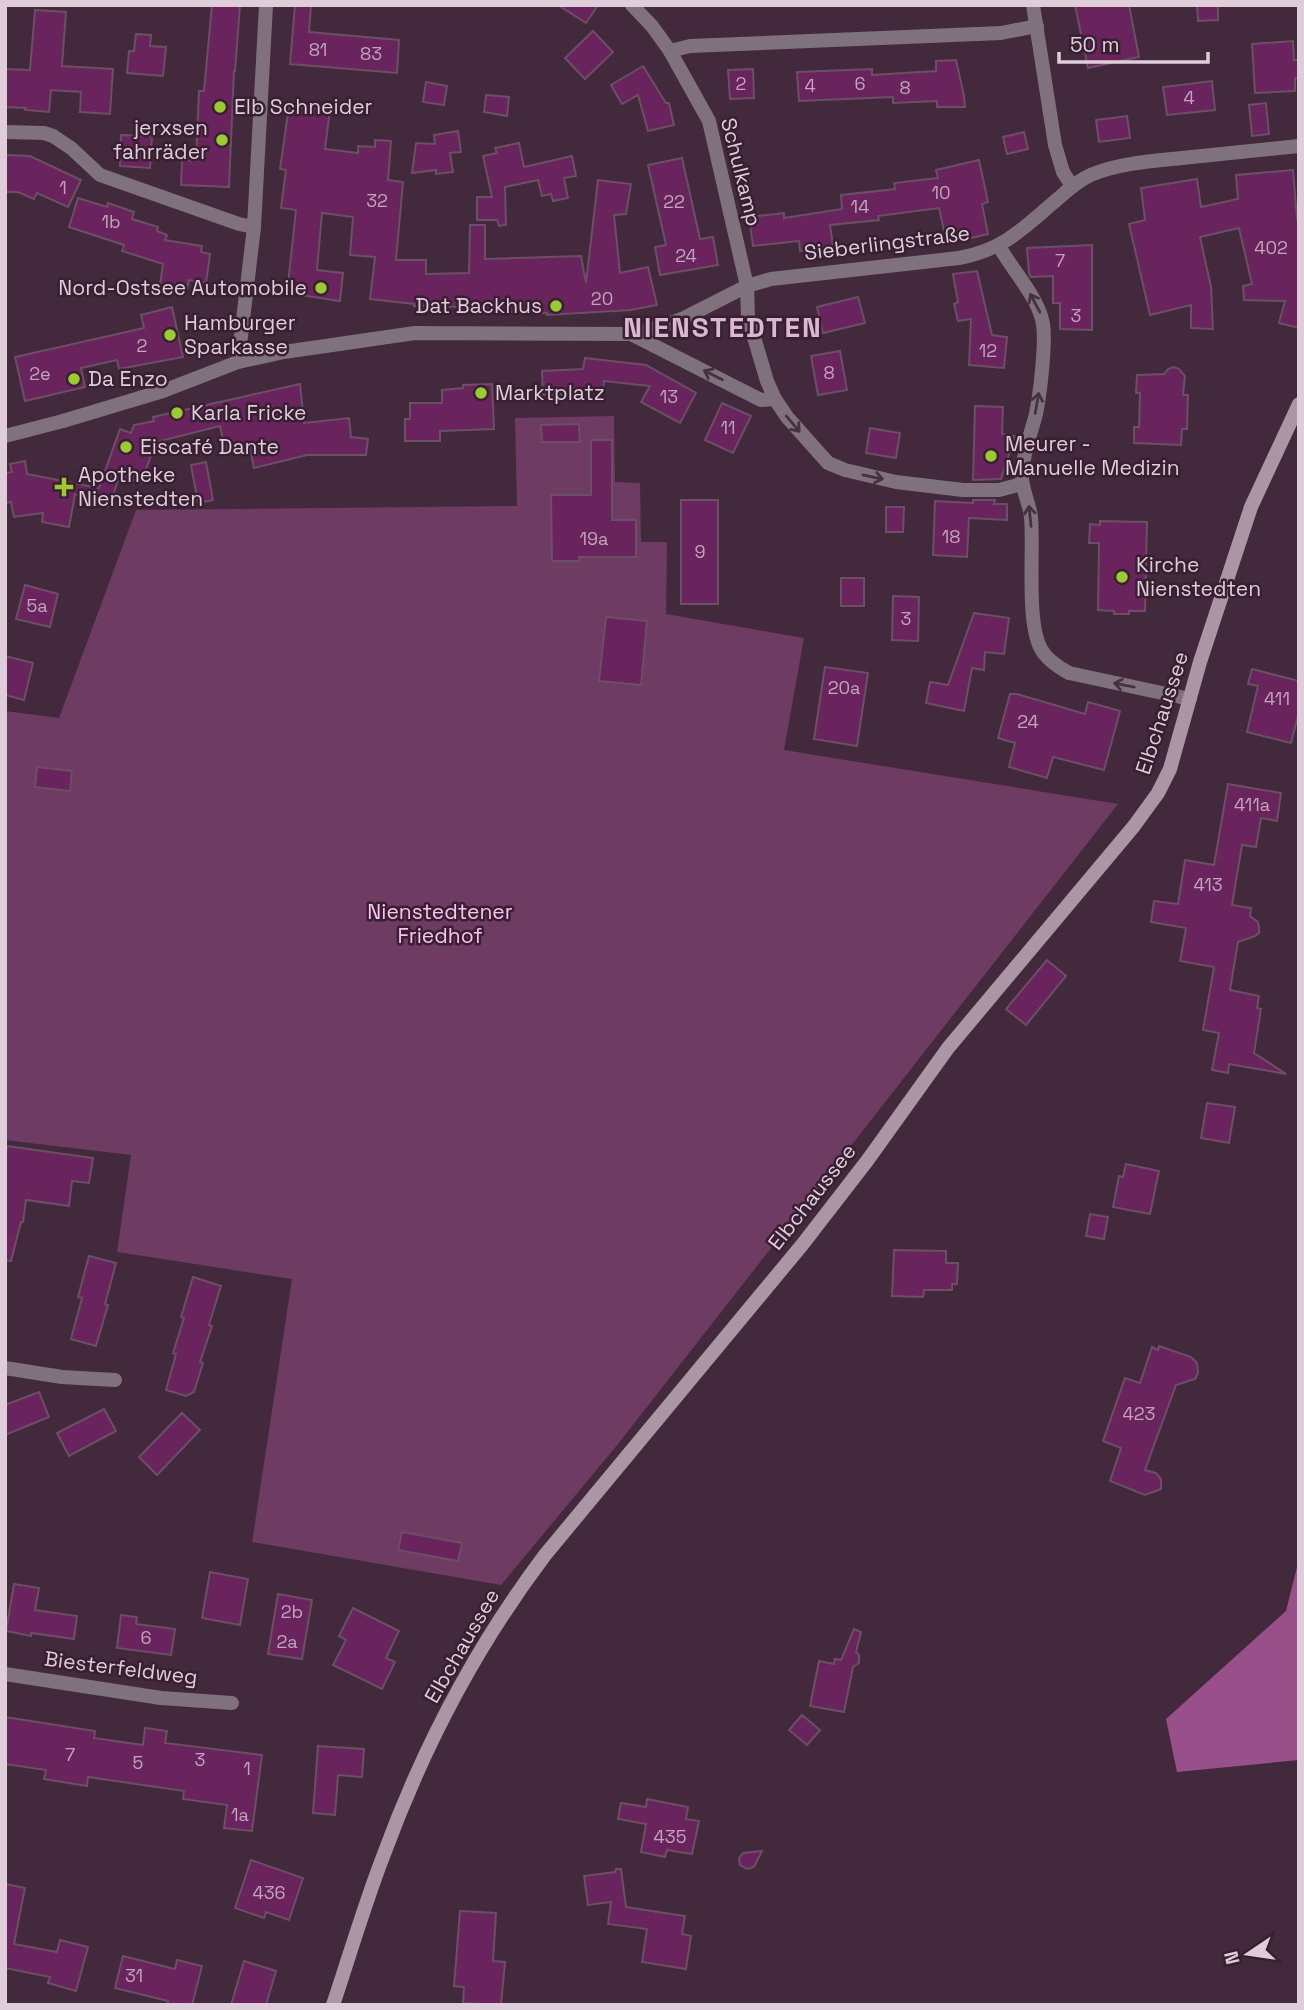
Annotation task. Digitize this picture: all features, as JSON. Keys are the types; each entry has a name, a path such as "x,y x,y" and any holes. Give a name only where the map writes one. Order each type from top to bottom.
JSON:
{"main road":[{"name":"Elbchaussee","path":"333,2005 398,1817 441,1724 508,1606 559,1538 803,1245 948,1048 1134,826 1164,781 1251,507 1299,404"}],"street":[{"path":"238,362 254,227 266,5"},
{"name":"Schulkamp","path":"632,5 670,51 709,121 747,286 748,317 767,380 787,417 828,463 845,470 896,482 963,490 999,490 1022,484"},
{"path":"1034,5 1055,145 1063,172 1072,186"},
{"path":"670,51 690,46 1001,33 1037,26"},
{"path":"5,132 44,133 53,136 71,148 100,175 254,227"},
{"name":"Sieberlingstraße","path":"631,334 684,318 747,286 771,279 979,254 999,246 1072,186 1111,168 1299,146"},
{"path":"999,246 1035,300 1044,325 1039,395 1023,459 1022,484 1031,519 1035,628 1043,652 1062,669 1078,676 1190,699"},
{"path":"5,436 163,391 238,362 312,347 415,333 631,334 761,400 775,399"},
{"path":"5,1368 62,1377 115,1380"},
{"name":"Biesterfeldweg","path":"5,1674 161,1698 232,1703"}],"green space":[{"name":"Nienstedtener Friedhof","path":"614,416 615,482 640,483 641,542 667,542 666,614 804,638 784,750 1118,804 618,1444 501,1585 252,1542 292,1279 117,1252 131,1155 5,1140 5,711 59,718 136,510 517,506 515,418"}],"shaded area":[{"path":"1299,1559 1299,1760 1177,1772 1166,1719 1286,1611"}],"building":[{"path":"212,5 240,5 229,187 181,185 182,160 196,161 199,91 204,91"},
{"path":"295,5 311,5 309,32 399,40 397,73 290,64"},
{"path":"558,5 598,5 586,23"},
{"path":"1075,5 1129,5 1139,57 1088,68"},
{"path":"1197,5 1218,5 1218,20 1198,21"},
{"path":"35,10 66,12 62,66 113,69 110,114 80,112 81,92 51,90 49,112 5,107 5,69 30,70"},
{"path":"593,31 613,52 585,79 565,58"},
{"path":"136,34 151,35 150,46 166,47 163,76 127,73 129,51 134,51"},
{"path":"1293,41 1294,60 1299,60 1299,78 1295,78 1295,91 1255,93 1252,44"},
{"path":"956,60 965,107 937,107 937,101 893,103 893,97 799,101 797,72 872,69 872,75 936,71 936,61"},
{"path":"643,66 666,103 669,103 674,125 648,131 638,95 622,104 611,85"},
{"path":"753,69 754,98 730,99 728,70"},
{"path":"1212,81 1215,110 1167,115 1163,87"},
{"path":"426,82 447,86 444,105 423,102"},
{"path":"486,95 509,97 507,116 484,112"},
{"path":"1266,103 1269,134 1252,136 1249,105"},
{"path":"289,106 330,110 325,149 358,153 358,146 375,147 375,140 391,141 388,180 403,182 396,260 426,260 426,274 469,273 470,225 485,225 485,259 581,256 586,283 598,180 631,184 626,214 614,215 620,273 648,267 657,305 631,310 547,315 468,311 468,307 414,306 370,299 375,257 350,255 353,217 322,213 317,270 343,273 340,301 287,293 296,210 281,208 286,170 280,169"},
{"path":"1127,116 1130,138 1099,142 1096,120"},
{"path":"458,131 461,152 450,153 453,172 436,174 436,170 412,173 416,143 435,144 434,135"},
{"path":"1024,132 1028,149 1007,154 1003,137"},
{"path":"121,135 152,136 150,168 120,166"},
{"path":"519,143 524,167 572,156 576,176 564,178 568,198 553,201 551,194 542,196 538,180 505,187 506,225 499,226 497,220 477,220 477,197 492,197 483,156 497,153 495,148"},
{"path":"5,155 30,156 81,180 68,207 37,193 34,199 18,192 5,192"},
{"path":"682,158 700,239 713,237 718,265 660,275 655,247 666,245 648,165"},
{"path":"979,160 988,202 982,204 988,234 947,244 939,208 878,216 879,220 830,225 833,246 800,251 799,241 753,246 749,217 784,213 784,218 842,209 841,195 895,189 894,183 938,178 936,170"},
{"path":"1293,170 1299,219 1299,328 1279,323 1285,301 1244,300 1243,286 1252,284 1239,228 1200,237 1211,287 1213,329 1191,328 1191,305 1150,315 1129,224 1145,220 1141,188 1197,179 1201,207 1238,199 1236,175"},
{"path":"78,198 107,207 108,203 134,212 132,219 158,227 157,231 167,235 165,240 202,246 201,252 210,254 206,283 189,280 187,289 160,284 163,264 122,251 124,245 69,227"},
{"path":"1092,245 1092,330 1060,329 1060,303 1053,303 1053,276 1031,277 1027,248"},
{"path":"977,271 992,335 1007,337 1004,368 969,365 971,319 958,321 954,304 958,302 953,274"},
{"path":"858,297 865,323 823,333 817,307"},
{"path":"172,307 183,357 119,369 117,360 81,368 85,387 25,401 15,357 144,328 141,315"},
{"path":"840,351 847,390 818,395 811,356"},
{"path":"585,358 646,365 696,393 680,423 641,402 650,386 604,381 603,391 568,387 568,394 543,395 542,371 583,369"},
{"path":"1174,367 1185,376 1183,395 1188,395 1187,429 1182,429 1181,445 1134,443 1134,427 1139,427 1140,393 1136,393 1137,375 1164,374"},
{"path":"300,384 304,423 349,418 351,437 368,439 366,455 307,455 254,468 249,444 225,449 220,426 156,442 141,483 120,475 109,507 75,494 69,527 42,522 43,513 14,517 11,502 5,503 5,473 12,472 10,464 25,461 27,474 99,488 120,429 131,433 134,425 154,421 153,417"},
{"path":"492,384 494,429 440,431 440,441 405,441 405,419 410,419 410,403 442,403 442,390 463,388 463,385"},
{"path":"722,403 751,416 733,453 705,440"},
{"name":"Meurer - Manuelle Medizin","path":"975,406 1003,407 1002,434 1015,436 1001,479 973,480"},
{"path":"579,424 580,442 542,442 541,425"},
{"path":"870,428 900,433 896,458 866,453"},
{"path":"591,440 612,440 612,520 636,520 636,557 579,557 580,561 552,561 551,495 591,495"},
{"path":"206,462 213,500 198,503 191,465"},
{"path":"681,500 718,500 718,604 681,604"},
{"path":"973,500 995,500 994,504 1007,504 1007,520 969,518 967,557 933,555 935,501 973,503"},
{"path":"886,507 904,507 903,532 886,532"},
{"name":"Kirche Nienstedten","path":"1100,521 1147,522 1145,611 1114,614 1114,611 1098,610 1099,543 1089,543 1090,524 1100,525"},
{"path":"841,578 864,578 864,606 841,606"},
{"path":"25,585 58,594 50,627 16,619"},
{"path":"893,596 919,597 918,641 892,640"},
{"path":"974,613 1009,618 1004,654 985,652 984,670 972,668 964,711 926,703 930,682 948,685"},
{"path":"606,617 647,621 641,685 599,681"},
{"path":"5,656 33,663 24,700 5,695"},
{"path":"825,667 868,673 857,746 814,739"},
{"path":"1252,669 1299,681 1299,712 1291,743 1247,732 1258,686 1248,684"},
{"path":"1010,694 1085,714 1088,702 1120,711 1104,770 1053,757 1047,778 1009,767 1015,743 998,738"},
{"path":"37,767 72,771 70,791 35,787"},
{"path":"1228,784 1281,793 1277,821 1261,818 1256,847 1242,845 1232,905 1251,908 1250,916 1258,922 1259,933 1238,942 1230,990 1259,996 1257,1008 1261,1009 1254,1053 1286,1074 1229,1064 1228,1073 1212,1070 1219,1033 1203,1030 1214,967 1180,961 1186,928 1151,922 1154,901 1178,904 1185,860 1214,865"},
{"path":"1047,960 1066,976 1026,1025 1006,1009"},
{"path":"1207,1103 1235,1107 1229,1143 1201,1138"},
{"path":"7,1146 93,1158 89,1183 72,1181 69,1206 26,1200 23,1222 11,1261 5,1260"},
{"path":"1126,1164 1159,1171 1150,1214 1113,1207 1119,1176 1123,1177"},
{"path":"1090,1214 1108,1217 1104,1239 1086,1236"},
{"path":"894,1250 946,1251 946,1263 958,1263 957,1284 952,1284 952,1290 924,1290 923,1297 892,1296"},
{"path":"89,1256 116,1263 96,1346 71,1339"},
{"path":"193,1277 221,1286 194,1392 186,1396 166,1390 176,1354 173,1353 184,1318 181,1317"},
{"path":"1159,1346 1191,1357 1197,1363 1198,1373 1195,1379 1176,1385 1145,1470 1156,1473 1161,1479 1161,1489 1145,1495 1110,1481 1121,1448 1103,1441 1125,1378 1140,1383 1152,1347 1158,1350"},
{"path":"39,1392 49,1417 5,1435 5,1405"},
{"path":"104,1409 116,1431 69,1456 57,1433"},
{"path":"182,1413 200,1430 157,1475 139,1457"},
{"path":"402,1532 462,1543 458,1561 398,1550"},
{"path":"210,1572 248,1579 240,1625 202,1618"},
{"path":"14,1584 39,1588 35,1610 77,1616 74,1639 6,1631"},
{"path":"278,1594 312,1600 302,1659 268,1654"},
{"path":"353,1608 399,1631 386,1658 395,1662 382,1689 333,1665 346,1640 339,1636"},
{"path":"121,1615 137,1617 136,1624 175,1629 171,1655 117,1648"},
{"path":"854,1629 861,1632 856,1652 859,1655 859,1663 853,1667 844,1712 810,1706 819,1661 834,1664 835,1659 841,1660"},
{"path":"802,1715 820,1730 807,1745 789,1730"},
{"path":"5,1717 95,1731 94,1738 143,1745 145,1728 167,1731 165,1743 262,1755 252,1831 224,1828 227,1805 183,1799 184,1791 88,1777 87,1786 44,1779 46,1770 5,1764"},
{"path":"318,1746 364,1749 362,1777 338,1775 335,1815 313,1813"},
{"path":"647,1799 688,1807 686,1819 699,1821 692,1854 667,1850 665,1857 641,1852 646,1824 618,1819 621,1803 646,1807"},
{"path":"762,1851 754,1867 747,1869 740,1865 739,1858 743,1853"},
{"path":"251,1860 303,1878 289,1920 266,1912 264,1918 235,1908"},
{"path":"616,1869 621,1869 626,1907 685,1916 682,1934 691,1936 686,1969 642,1962 647,1929 608,1924 611,1902 588,1905 584,1876 615,1872"},
{"path":"5,1884 25,1888 14,1944 57,1952 60,1940 88,1947 76,1991 48,1983 50,1977 5,1968"},
{"path":"460,1911 496,1913 493,1961 505,1962 501,2005 463,2003 464,1987 454,1986"},
{"path":"123,1956 175,1969 177,1960 202,1966 192,2005 167,2005 168,2001 115,1988"},
{"path":"244,1961 276,1971 266,2005 231,2005"}],"place":[{"name":"Elb Schneider","path":"220,107"},
{"name":"jerxsen fahrräder","path":"222,140"},
{"name":"Nord-Ostsee Automobile","path":"321,288"},
{"name":"Dat Backhus","path":"556,306"},
{"name":"Hamburger Sparkasse","path":"170,335"},
{"name":"Da Enzo","path":"74,379"},
{"name":"Marktplatz","path":"481,393"},
{"name":"Karla Fricke","path":"177,413"},
{"name":"Eiscafé Dante","path":"126,447"},
{"name":"Meurer - Manuelle Medizin","path":"991,456"},
{"name":"Apotheke Nienstedten","path":"64,487"},
{"name":"Kirche Nienstedten","path":"1122,577"}],"district":[{"name":"NIENSTEDTEN","path":"723,327"}]}
